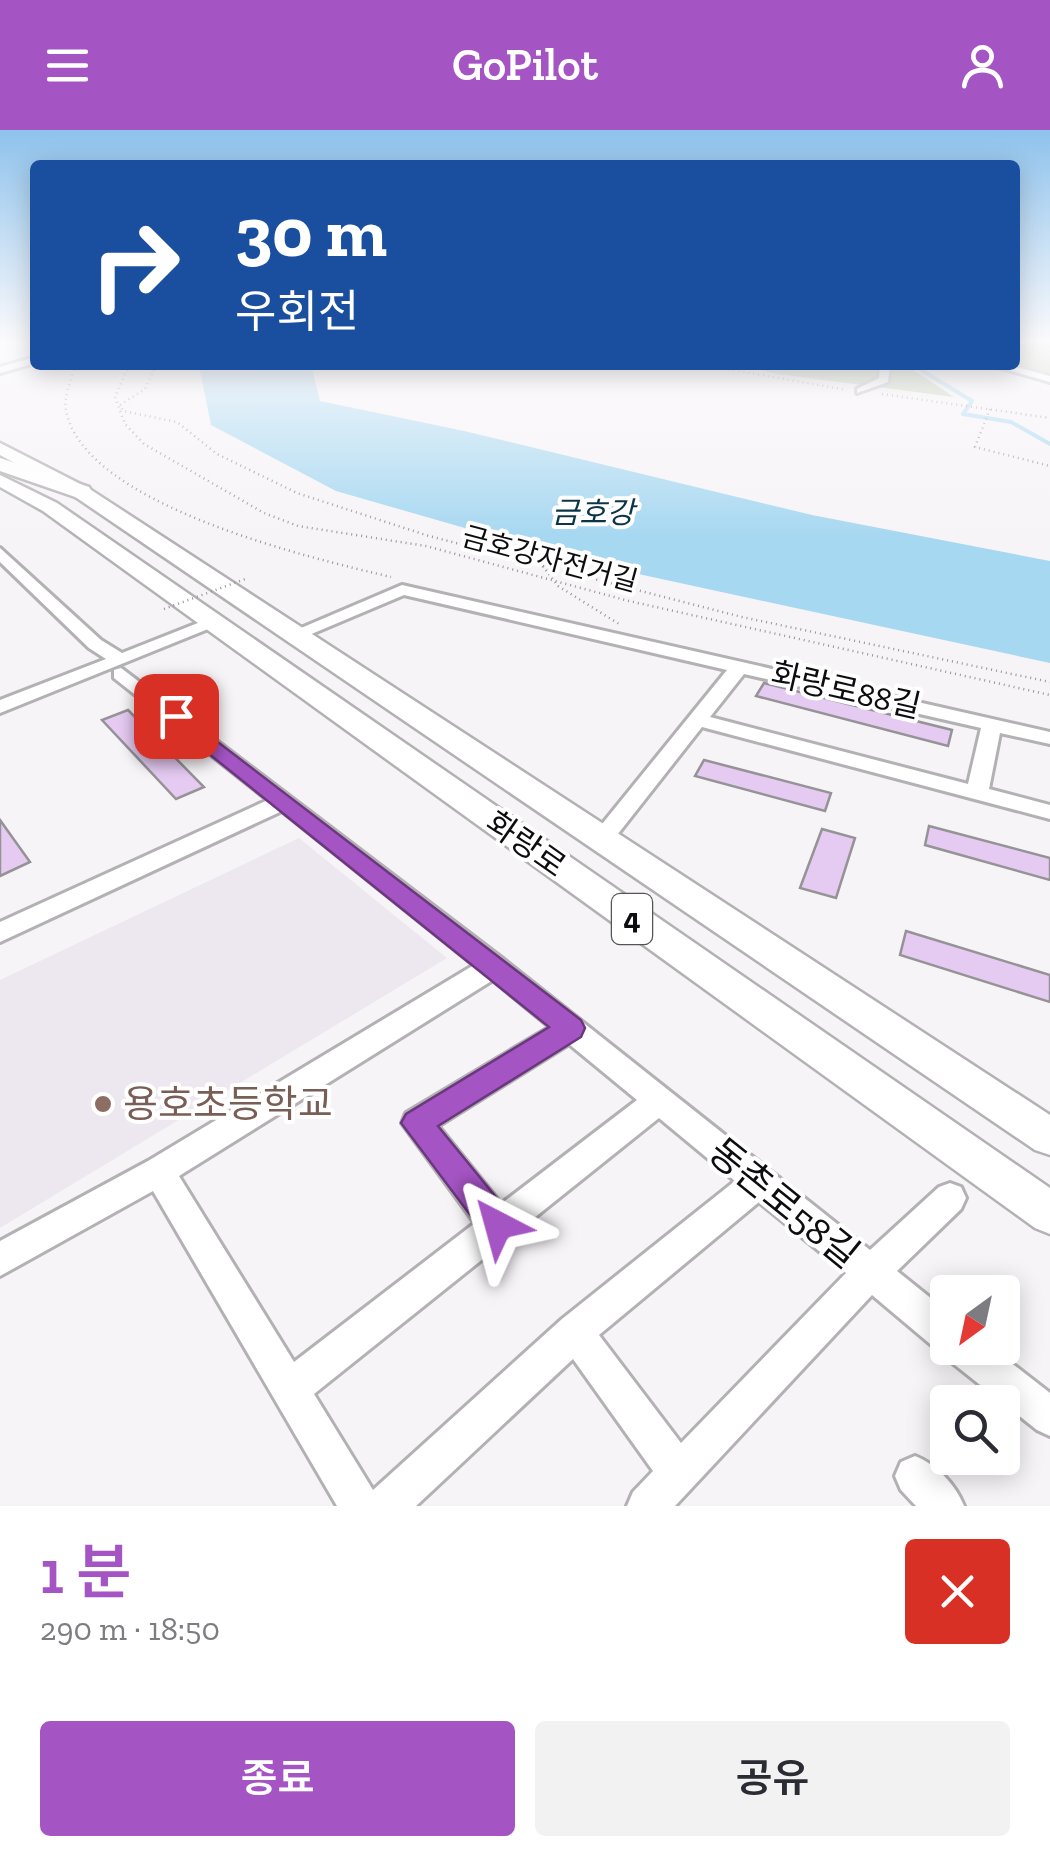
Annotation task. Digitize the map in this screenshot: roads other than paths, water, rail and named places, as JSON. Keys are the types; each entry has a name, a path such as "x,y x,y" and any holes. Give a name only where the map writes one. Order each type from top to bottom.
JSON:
{"highway":[{"path":"2,465 50,506"}],"main road":[{"name":"화랑로","path":"2,465 81,492 1050,1137"},
{"name":"화랑로","path":"50,506 1050,1214"}],"street":[{"name":"동촌로58길","path":"0,552 121,667 870,1273 647,1506"},
{"path":"296,634 402,590 740,666"},
{"path":"0,707 121,667 214,624"},
{"name":"화랑로88길","path":"602,840 740,666 1050,738"},
{"path":"697,720 1050,812"},
{"path":"978,793 992,724"},
{"path":"0,933 286,800"},
{"path":"0,1259 159,1171 494,966"},
{"path":"498,1225 417,1123 570,1028"},
{"path":"290,1388 658,1100"},
{"path":"159,1171 360,1506"},
{"path":"386,1506 575,1332 759,1182"},
{"path":"930,1321 870,1273 950,1198"},
{"path":"575,1332 679,1473"},
{"path":"985,1365 1050,1417"},
{"path":"915,1476 944,1506"}],"water":[{"name":"금호강","path":"207,407 350,407 812,515 1050,561 1050,663 583,562 336,491 211,425"}],"waterway":[{"path":"968,407 963,414 1011,422 1050,444"}],"place":[{"name":"용호초등학교","path":"103,1104"}]}
